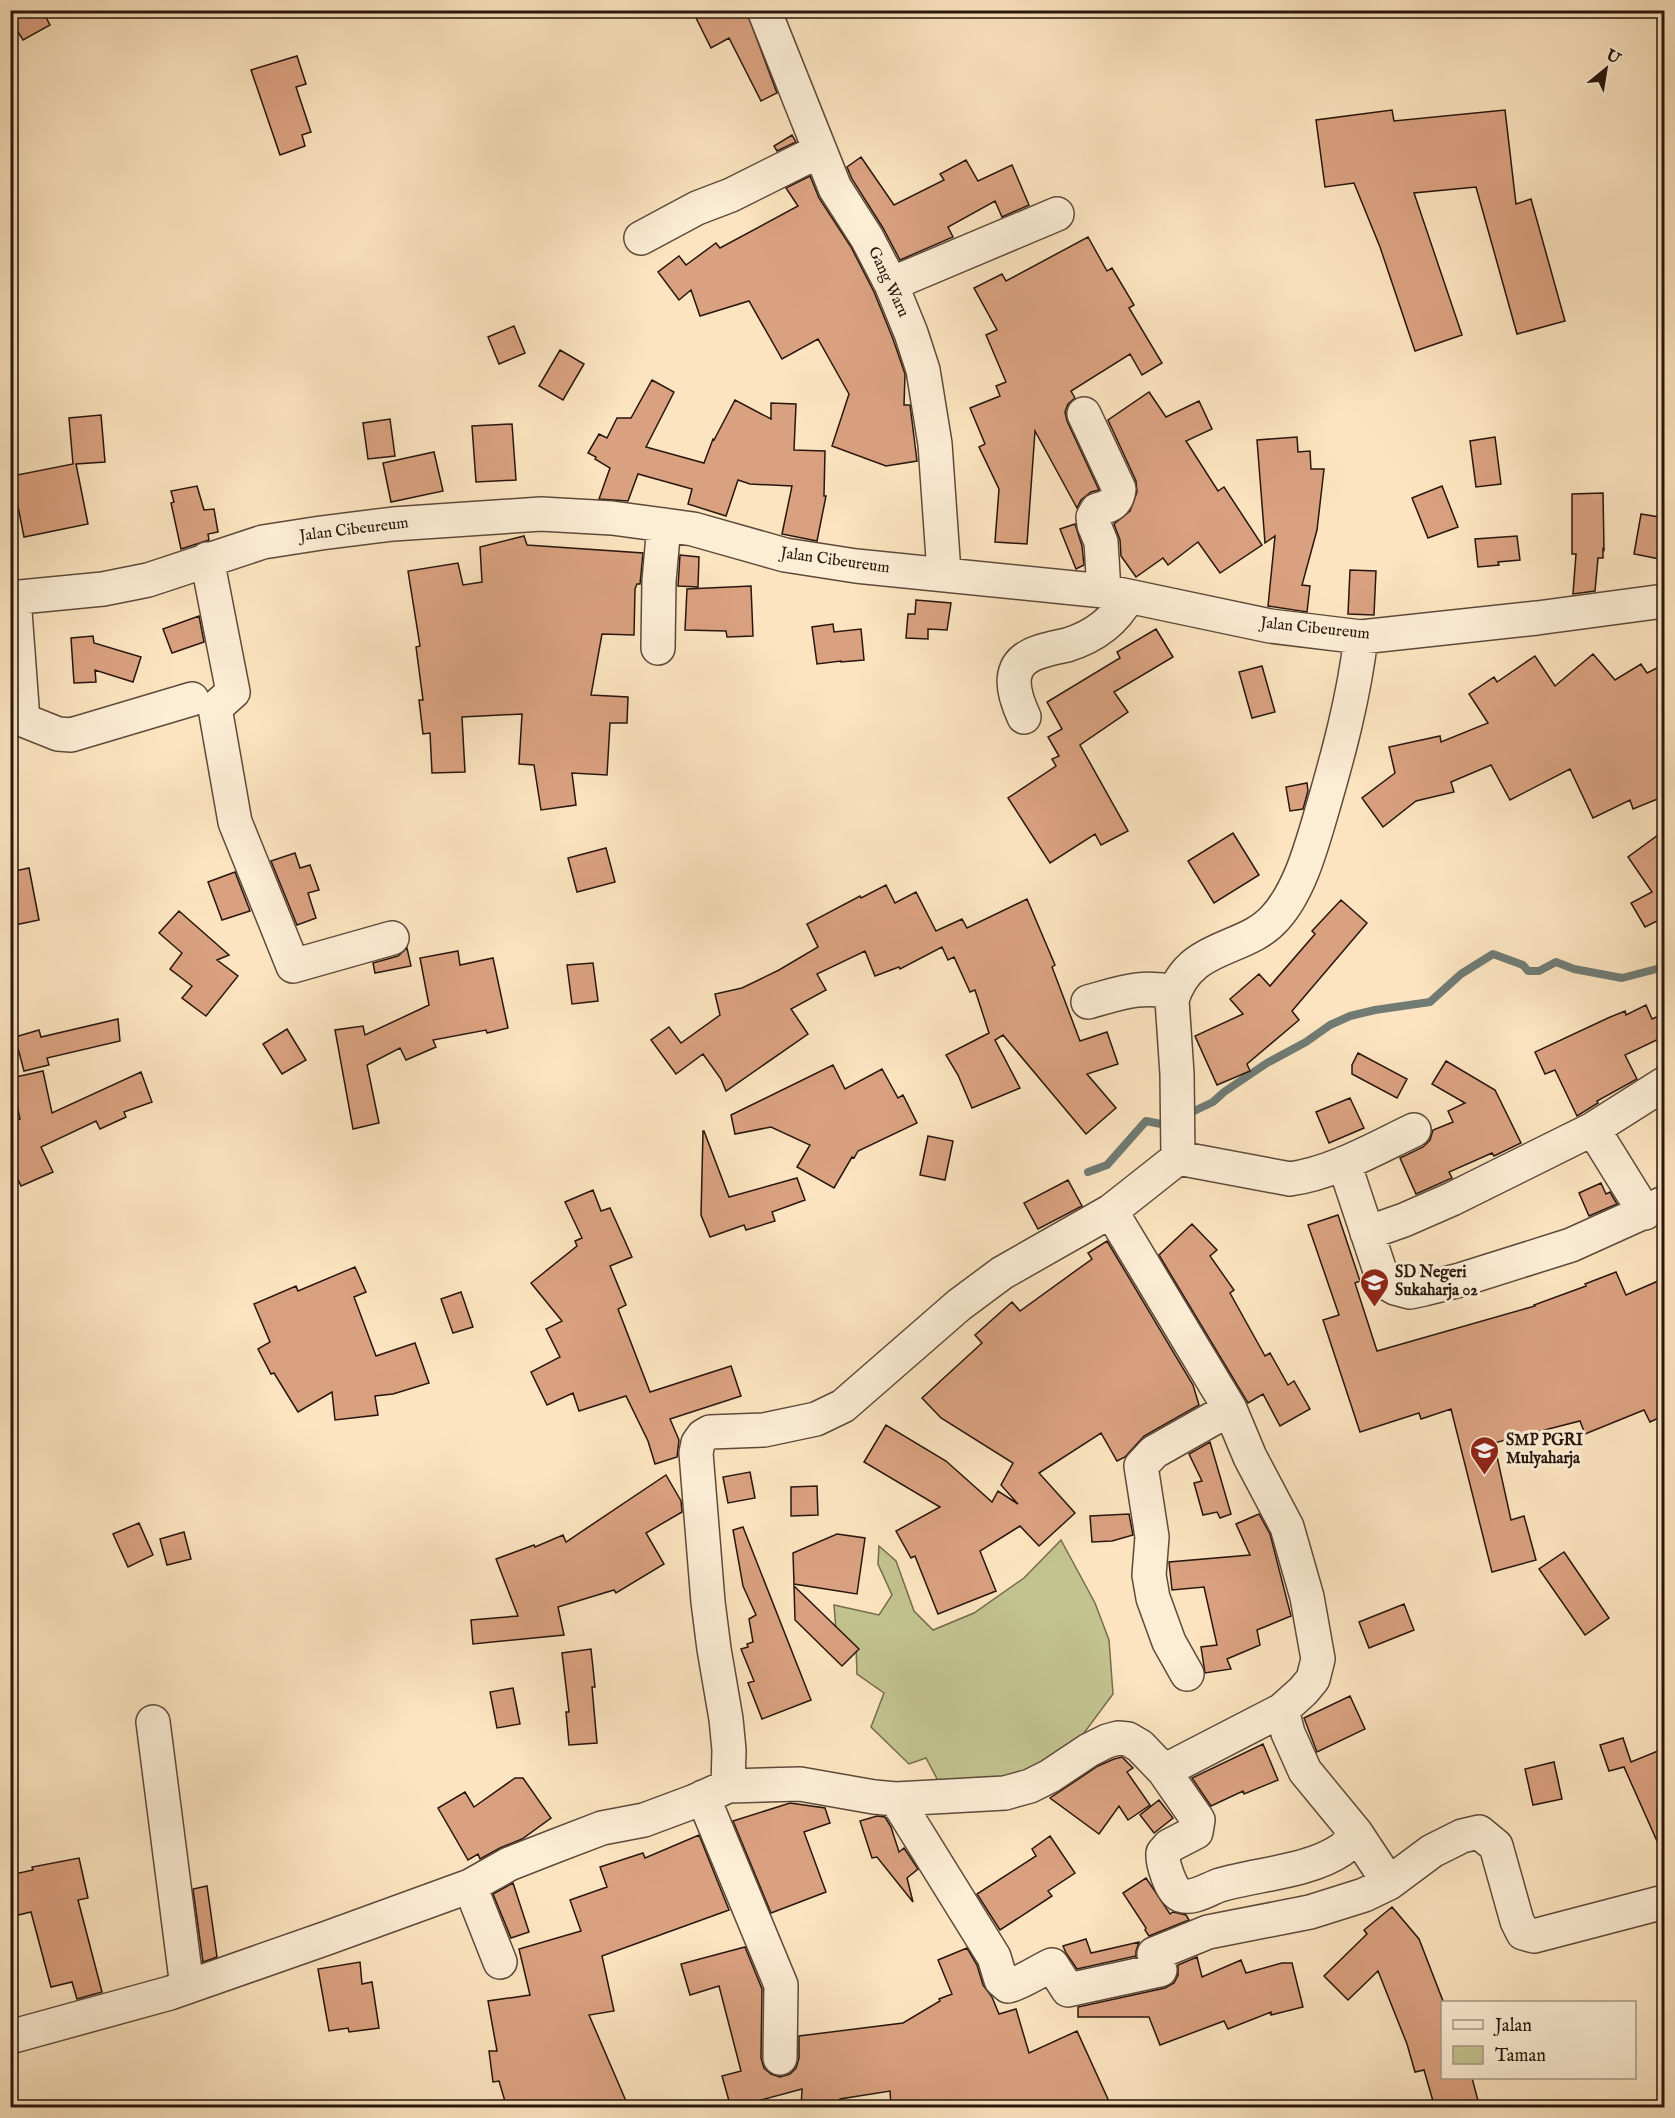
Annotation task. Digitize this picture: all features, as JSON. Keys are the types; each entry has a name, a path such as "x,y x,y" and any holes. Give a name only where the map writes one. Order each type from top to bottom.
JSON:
{"street":[{"name":"Gang Waru","path":"764,10 835,188 867,238 891,284 922,370 930,409 939,487 944,573"},
{"path":"640,238 697,208 731,195 819,151"},
{"path":"891,284 1057,214"},
{"path":"1024,717 1014,689 1019,663 1038,652 1068,644 1095,632 1118,614 1116,594 1093,517 1097,510 1111,506 1118,499 1119,489 1084,414"},
{"name":"Jalan Cibeureum","path":"12,598 103,589 148,580 263,542 393,524 541,514 612,518 693,529 784,555 856,566 944,573 1116,594 1270,626 1361,637 1537,618 1665,601"},
{"path":"658,648 659,581 664,525"},
{"path":"207,559 233,692 215,708 235,822 293,966 392,938"},
{"path":"12,598 17,720 58,734 71,735 192,699"},
{"path":"1178,1158 1177,1074 1172,1000 1174,992 1187,972 1205,956 1266,926 1278,916 1289,898 1311,849 1339,756 1361,637"},
{"path":"1088,1002 1141,988 1157,988 1174,992"},
{"path":"1367,1233 1452,1199 1593,1129 1665,1083"},
{"path":"1344,1163 1383,1278 1395,1288 1410,1292 1460,1280 1571,1245 1655,1208 1593,1129"},
{"path":"780,2058 781,1985 716,1792 729,1750 708,1602 696,1453 698,1443 710,1432 764,1431 816,1419 843,1406 951,1312 1002,1273 1111,1211 1178,1158 1290,1179 1306,1177 1344,1163 1414,1130"},
{"path":"1111,1211 1230,1409 1250,1457 1287,1527 1307,1597 1318,1659 1313,1678 1304,1691 1282,1710 1164,1771"},
{"path":"1187,1674 1169,1642 1153,1598 1149,1575 1152,1537 1141,1466 1154,1452 1230,1409"},
{"path":"1282,1710 1288,1733 1305,1771 1356,1833 1389,1883"},
{"path":"153,1722 188,1987"},
{"path":"10,2037 188,1987 470,1886 509,1864 602,1828 645,1820 716,1792 800,1784 896,1799 1005,1793 1030,1786 1050,1776 1089,1750 1118,1738 1128,1739 1140,1746 1164,1771 1198,1820 1196,1832 1169,1846 1163,1856 1173,1888 1182,1896 1190,1896 1217,1886 1317,1861 1342,1850 1356,1833"},
{"path":"896,1799 994,1957 1001,1980 1008,1986 1052,1965 1068,1990 1160,1970 1154,1954 1208,1932 1310,1912 1364,1895 1389,1883 1432,1851 1462,1836 1479,1832 1496,1846 1517,1921 1523,1933 1534,1936 1665,1902"},
{"path":"470,1886 500,1962"}],"green space":[{"path":"1061,1540 1095,1603 1109,1640 1113,1694 1081,1737 1025,1785 945,1794 926,1758 909,1764 871,1727 884,1693 857,1674 856,1646 836,1630 834,1605 879,1615 892,1595 878,1564 879,1546 896,1561 914,1611 933,1630 974,1613 1024,1578"}],"building":[{"path":"10,10 42,10 50,25 23,40 10,19"},
{"path":"692,10 746,10 777,93 761,101 729,38 711,48"},
{"path":"297,56 306,84 296,87 311,132 302,135 305,146 280,155 251,70"},
{"path":"1392,110 1394,121 1505,110 1516,204 1531,199 1565,321 1517,334 1476,187 1414,193 1462,335 1415,351 1380,247 1354,183 1325,187 1316,120"},
{"path":"792,135 796,142 777,151 774,146"},
{"path":"861,157 894,205 944,180 940,174 966,160 978,181 1012,165 1029,205 1002,217 995,201 948,227 953,237 900,260 847,167"},
{"path":"810,176 819,198 851,247 874,292 893,339 905,374 904,405 910,405 917,461 886,466 832,446 849,394 818,339 782,359 749,301 700,316 691,290 679,300 658,272 679,256 686,265 716,243 720,248 798,206 786,188"},
{"path":"1088,237 1107,271 1112,268 1134,305 1129,308 1162,363 1142,375 1130,354 1071,391 1075,398 1068,404 1065,412 1067,421 1099,490 1091,492 1081,500 1077,508 1035,431 1027,544 995,542 999,489 979,447 985,444 970,408 1000,396 996,386 1006,382 986,335 997,330 974,288 1002,274 1006,281"},
{"path":"514,326 525,353 499,364 488,337"},
{"path":"560,350 584,364 563,400 539,386"},
{"path":"652,380 674,392 646,447 704,463 713,439 735,400 771,419 771,403 796,404 794,450 825,451 824,496 826,496 817,541 782,534 792,486 750,484 738,480 726,516 688,504 692,489 638,474 628,501 599,499 610,468 588,453 599,434 607,438 617,418 631,418"},
{"path":"1149,392 1166,417 1199,401 1212,429 1186,441 1218,491 1224,487 1262,545 1220,573 1198,542 1168,565 1163,558 1136,577 1121,556 1120,540 1114,524 1130,511 1137,492 1136,481 1108,420"},
{"path":"101,415 105,462 76,464 88,524 24,537 12,476 73,464 69,418"},
{"path":"390,419 395,456 368,459 363,423"},
{"path":"512,424 516,480 476,482 472,426"},
{"path":"1297,437 1298,452 1310,451 1311,469 1324,469 1317,530 1302,585 1310,586 1307,612 1268,606 1275,536 1265,543 1257,440"},
{"path":"1495,437 1501,484 1476,487 1470,441"},
{"path":"434,452 443,491 391,502 383,463"},
{"path":"197,486 204,510 214,509 218,532 208,534 209,540 181,549 171,503 174,502 171,491"},
{"path":"1442,486 1458,527 1428,538 1412,498"},
{"path":"1603,493 1604,550 1603,558 1598,558 1595,591 1573,594 1576,554 1572,554 1572,494"},
{"path":"1641,514 1665,518 1665,560 1634,554"},
{"path":"1075,524 1082,546 1084,565 1076,569 1060,529"},
{"path":"524,536 527,545 643,553 640,584 637,584 635,589 634,635 602,634 591,695 628,697 627,723 610,723 607,775 572,773 576,805 541,810 534,765 519,764 522,714 462,717 465,772 432,773 430,733 423,734 419,700 423,700 416,647 420,646 408,571 458,563 463,585 482,582 480,547"},
{"path":"1517,536 1520,560 1478,567 1475,539"},
{"path":"680,555 699,557 698,587 678,586"},
{"path":"1350,570 1376,571 1374,615 1348,614"},
{"path":"751,586 753,636 727,637 726,631 685,630 687,589"},
{"path":"916,600 951,603 947,630 928,629 928,639 906,638 908,614 915,614"},
{"path":"199,616 204,642 172,653 163,629"},
{"path":"833,624 834,632 861,629 864,660 817,664 812,627"},
{"path":"1156,629 1173,657 1114,692 1128,712 1080,745 1128,831 1101,845 1095,834 1050,863 1008,798 1056,766 1052,759 1059,756 1048,737 1062,729 1047,702 1120,658 1117,652"},
{"path":"93,636 94,643 141,657 133,682 95,670 96,682 74,683 71,638"},
{"path":"1593,654 1615,680 1641,664 1647,673 1665,664 1665,796 1633,809 1630,800 1593,818 1570,769 1510,800 1491,765 1451,782 1454,792 1416,801 1383,827 1362,798 1395,773 1389,747 1440,736 1441,742 1488,723 1469,694 1494,677 1497,682 1535,656 1555,686"},
{"path":"1262,666 1275,712 1252,718 1239,672"},
{"path":"1307,783 1308,791 1303,809 1290,811 1286,787"},
{"path":"1665,830 1665,917 1645,927 1631,903 1652,892 1628,857"},
{"path":"1233,833 1259,875 1214,903 1188,861"},
{"path":"606,848 615,882 577,892 568,858"},
{"path":"295,853 300,868 310,865 319,890 308,893 316,918 297,925 271,861"},
{"path":"29,868 39,920 10,926 10,872"},
{"path":"235,872 250,911 222,920 208,882"},
{"path":"886,885 895,903 916,892 936,931 962,919 967,928 1027,899 1055,965 1052,967 1080,1041 1107,1032 1118,1064 1087,1074 1116,1108 1086,1134 1003,1035 995,1040 1020,1088 972,1108 958,1075 946,1055 989,1033 975,990 970,992 954,957 948,960 942,947 900,969 899,967 875,976 865,951 817,974 826,990 791,1009 808,1034 726,1091 721,1079 703,1054 676,1074 651,1040 669,1027 681,1043 720,1015 715,994 742,988 818,947 807,924"},
{"path":"1341,900 1367,923 1292,1011 1299,1020 1247,1064 1250,1071 1217,1085 1195,1036 1243,1014 1230,999 1259,974 1270,986 1315,934 1312,931"},
{"path":"179,911 229,955 217,960 238,976 206,1016 182,998 192,986 170,969 182,953 159,933"},
{"path":"407,948 411,966 375,973 373,963 398,956"},
{"path":"458,951 460,965 493,958 508,1028 433,1040 436,1047 406,1060 400,1048 367,1065 379,1123 353,1129 335,1030 363,1026 365,1035 429,1005 420,958"},
{"path":"593,963 598,1001 572,1004 567,965"},
{"path":"1646,1005 1652,1019 1665,1013 1665,1036 1625,1055 1637,1079 1597,1101 1598,1103 1577,1116 1555,1070 1545,1074 1535,1052 1608,1018 1625,1011 1626,1015"},
{"path":"118,1019 120,1041 47,1058 49,1065 24,1071 15,1037 39,1030 41,1037"},
{"path":"287,1029 306,1060 282,1074 263,1044"},
{"path":"1358,1053 1407,1079 1397,1098 1352,1074 1352,1065"},
{"path":"1446,1061 1495,1090 1521,1143 1494,1156 1492,1153 1449,1172 1452,1178 1416,1194 1400,1158 1423,1147 1430,1140 1433,1130 1453,1122 1448,1111 1465,1103 1432,1084"},
{"path":"833,1065 845,1089 882,1069 898,1098 903,1095 917,1123 858,1151 834,1188 797,1167 810,1145 771,1127 735,1134 731,1115"},
{"path":"43,1071 52,1113 141,1072 152,1102 124,1112 126,1117 100,1129 96,1121 41,1147 53,1172 21,1186 10,1162 10,1123 20,1119 11,1078"},
{"path":"1350,1098 1364,1128 1329,1143 1316,1112"},
{"path":"703,1131 729,1197 797,1178 805,1200 772,1212 775,1221 746,1230 744,1225 710,1237 701,1215"},
{"path":"928,1136 953,1141 945,1180 920,1175"},
{"path":"1068,1180 1082,1206 1038,1229 1024,1203"},
{"path":"1601,1183 1606,1194 1610,1192 1617,1204 1589,1216 1579,1193"},
{"path":"593,1190 601,1211 610,1208 632,1257 610,1266 626,1305 618,1309 650,1392 731,1366 741,1396 670,1419 679,1440 677,1457 655,1464 648,1441 626,1396 579,1411 573,1393 547,1405 531,1372 560,1357 546,1329 562,1321 531,1283 577,1246 575,1241 582,1238 565,1202"},
{"path":"1338,1215 1360,1281 1355,1283 1377,1351 1535,1306 1616,1272 1626,1295 1665,1278 1665,1415 1650,1422 1644,1410 1585,1434 1580,1421 1494,1443 1511,1520 1524,1516 1536,1560 1492,1572 1451,1409 1421,1419 1419,1413 1360,1432 1323,1320 1339,1315 1308,1225"},
{"path":"1192,1224 1217,1250 1210,1256 1234,1290 1230,1293 1265,1356 1270,1353 1288,1385 1294,1381 1310,1409 1280,1426 1263,1394 1248,1403 1159,1255"},
{"path":"1107,1241 1193,1385 1199,1405 1144,1436 1125,1457 1117,1461 1101,1433 1039,1473 1075,1513 1039,1546 1020,1526 980,1551 996,1591 938,1614 915,1556 911,1558 896,1531 940,1507 864,1462 886,1425 946,1461 992,1502 998,1491 1018,1504 1001,1485 1013,1463 941,1418 922,1398 982,1343 975,1335 1012,1302 1020,1311 1092,1259 1088,1253"},
{"path":"355,1267 366,1292 354,1297 376,1356 415,1343 429,1383 393,1394 375,1396 378,1415 335,1420 332,1392 298,1412 274,1373 271,1374 258,1349 270,1342 254,1304 296,1286 298,1291"},
{"path":"461,1292 473,1327 453,1333 441,1299"},
{"path":"1210,1442 1231,1514 1220,1518 1217,1512 1203,1515 1194,1483 1202,1481 1189,1454"},
{"path":"750,1472 755,1498 728,1503 723,1477"},
{"path":"666,1475 681,1501 682,1512 646,1533 664,1564 616,1593 614,1590 558,1607 564,1635 473,1644 471,1620 518,1616 496,1559 534,1545 535,1547 563,1535 566,1542"},
{"path":"817,1486 818,1515 791,1516 791,1487"},
{"path":"1129,1514 1133,1535 1112,1541 1092,1542 1090,1516"},
{"path":"1259,1514 1270,1534 1291,1616 1257,1630 1260,1645 1227,1659 1231,1669 1205,1673 1201,1647 1217,1645 1204,1587 1172,1590 1169,1562 1250,1555 1236,1524"},
{"path":"139,1523 153,1555 128,1567 113,1534"},
{"path":"743,1527 811,1700 762,1719 748,1683 754,1681 741,1649 753,1642 749,1619 756,1615 743,1586 733,1530"},
{"path":"184,1532 191,1559 167,1565 160,1539"},
{"path":"837,1534 865,1538 857,1594 794,1584 793,1553"},
{"path":"1564,1552 1609,1618 1585,1635 1539,1569"},
{"path":"794,1586 859,1649 842,1666 795,1620"},
{"path":"1404,1604 1414,1630 1369,1648 1359,1622"},
{"path":"591,1649 597,1743 569,1745 566,1712 569,1712 562,1653"},
{"path":"513,1688 520,1724 497,1728 490,1692"},
{"path":"1350,1696 1365,1729 1317,1752 1304,1718"},
{"path":"1623,1738 1631,1762 1665,1748 1665,1859 1624,1767 1609,1771 1600,1745"},
{"path":"1263,1744 1278,1780 1244,1794 1243,1791 1211,1806 1192,1778"},
{"path":"1122,1757 1133,1768 1127,1772 1150,1805 1128,1820 1119,1806 1099,1834 1050,1798 1098,1766"},
{"path":"1554,1762 1562,1799 1533,1805 1525,1769"},
{"path":"515,1778 523,1778 551,1818 522,1839 480,1859 478,1854 468,1860 438,1808 465,1792 474,1807"},
{"path":"1159,1800 1173,1818 1154,1833 1140,1815"},
{"path":"790,1803 825,1808 830,1823 804,1832 826,1892 771,1913 733,1821"},
{"path":"877,1816 885,1817 891,1827 899,1852 904,1848 918,1869 907,1878 913,1902 877,1857 872,1858 860,1821"},
{"path":"699,1835 729,1910 602,1956 614,2011 589,2015 629,2108 507,2108 499,2081 493,2082 489,2051 497,2051 488,2001 530,1995 519,1949 581,1931 570,1900 607,1887 600,1867 643,1853 645,1858"},
{"path":"1050,1836 1075,1873 1048,1891 1052,1896 1000,1930 977,1894 1036,1856 1032,1849"},
{"path":"79,1858 88,1898 78,1900 102,1992 77,1999 72,1982 51,1987 31,1912 10,1917 10,1875 33,1870 32,1867"},
{"path":"1146,1878 1170,1914 1173,1912 1186,1915 1189,1920 1149,1936 1123,1893"},
{"path":"513,1883 529,1932 511,1938 493,1894"},
{"path":"207,1886 217,1957 203,1962 193,1889"},
{"path":"1392,1907 1419,1939 1443,2001 1441,2001 1441,2079 1472,2079 1480,2108 1435,2108 1424,2070 1415,2072 1407,2044 1378,1971 1348,2000 1324,1976 1367,1934 1364,1930"},
{"path":"1086,1939 1091,1953 1139,1942 1136,1956 1077,1969 1063,1946"},
{"path":"745,1947 762,1989 761,2058 764,2068 771,2074 780,2077 790,2074 796,2068 799,2058 799,2036 903,2023 940,2001 939,1999 952,1994 938,1960 967,1948 999,2014 1016,2009 1029,2053 1077,2031 1112,2108 891,2108 890,2091 840,2099 839,2108 801,2108 802,2089 731,2108 722,2076 741,2071 719,1986 690,1995 681,1964"},
{"path":"1197,1957 1202,1977 1241,1960 1246,1973 1282,1963 1292,1963 1303,2007 1271,2015 1271,2012 1228,2029 1224,2021 1160,2045 1149,2017 1078,2017 1078,2007 1165,1988 1174,1983 1178,1975 1178,1965"},
{"path":"360,1962 362,1984 372,1982 379,2028 349,2032 348,2028 329,2031 318,1969"}],"waterway":[{"path":"1192,1112 1213,1102 1267,1063 1306,1042 1330,1025 1350,1016 1375,1010 1430,1002 1461,974 1493,954 1523,965 1528,971 1539,971 1556,962 1574,969 1622,978 1664,967"},
{"path":"1088,1172 1107,1165 1146,1121 1166,1125 1170,1123"}],"place":[{"name":"SD Negeri Sukaharja 02","path":"1374,1308"},
{"name":"SMP PGRI Mulyaharja","path":"1485,1476"}]}
